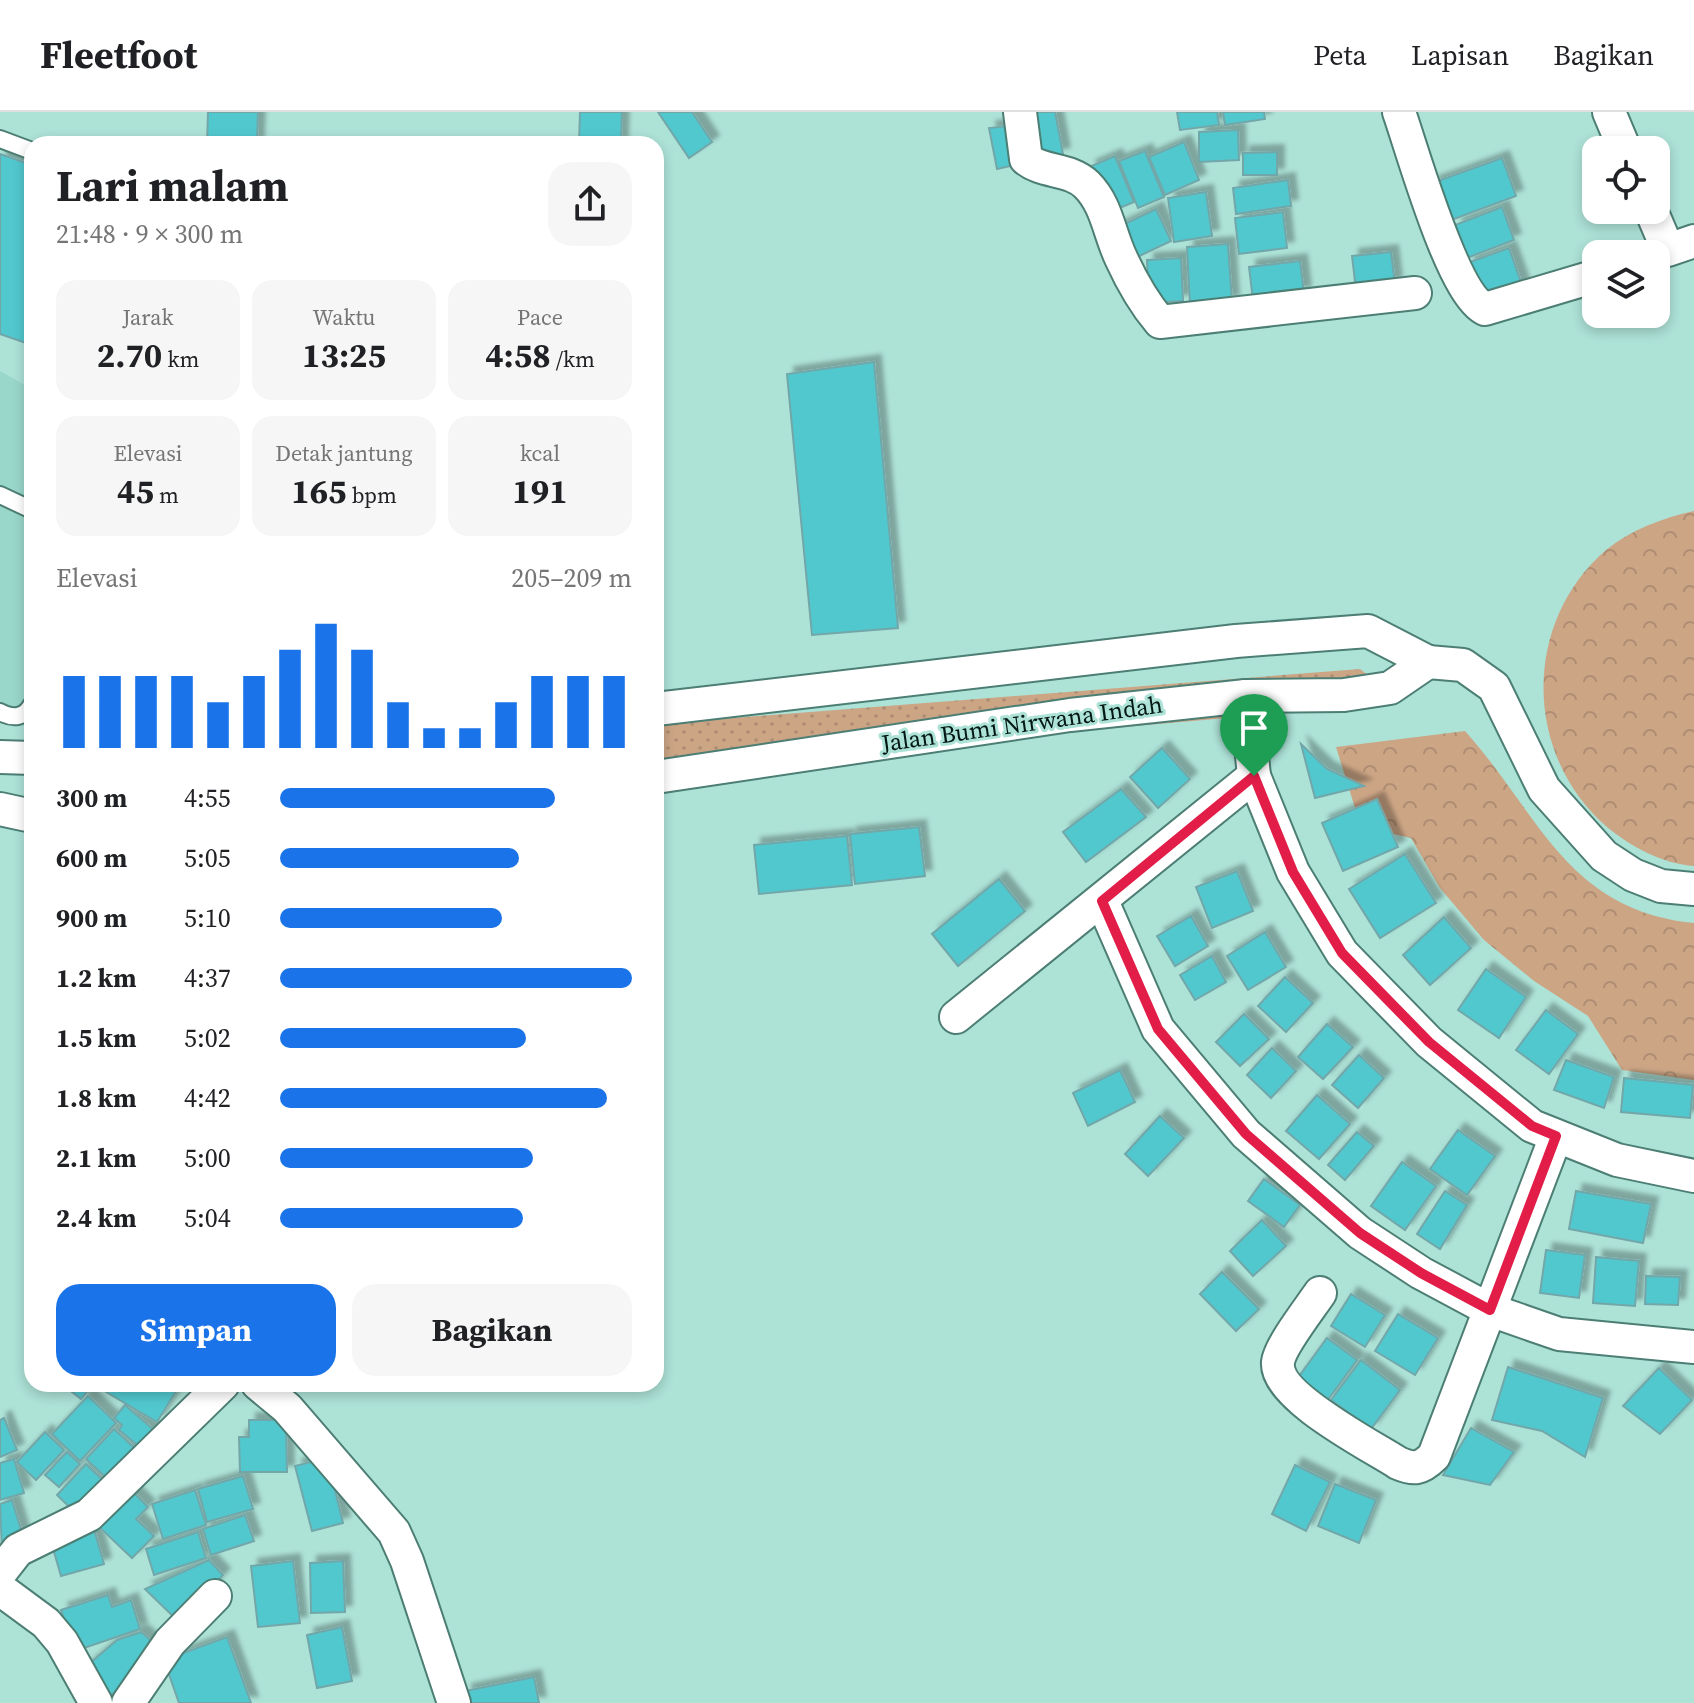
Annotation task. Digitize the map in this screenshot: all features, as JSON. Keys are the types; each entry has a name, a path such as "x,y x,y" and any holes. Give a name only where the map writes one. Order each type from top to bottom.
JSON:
{"street":[{"path":"1020,112 1026,159 1074,176 1097,195 1120,257 1160,322 1415,293"},
{"path":"1399,112 1456,274 1476,304 1485,309 1582,280"},
{"path":"1609,112 1619,136"},
{"path":"1659,224 1673,248"},
{"path":"664,708 1236,641 1368,631 1428,662 1463,665 1494,687 1544,789 1604,856 1633,875 1661,886 1694,889"},
{"name":"Jalan Bumi Nirwana Indah","path":"664,776 1070,715 1246,696 1344,695 1390,688 1428,662"},
{"path":"1246,696 1254,776 1293,872 1342,953 1429,1042 1532,1126 1617,1160 1694,1176"},
{"path":"0,757 24,758"},
{"path":"956,1017 1254,776"},
{"path":"0,809 24,814"},
{"path":"1102,901 1158,1029 1246,1134 1360,1233 1421,1273 1490,1310 1559,1334 1694,1347"},
{"path":"1320,1293 1278,1359 1279,1375 1296,1397 1412,1469 1425,1465 1434,1456 1556,1136"},
{"path":"0,1573 18,1550 89,1515 215,1392"},
{"path":"268,1392 287,1408 394,1532 407,1561 454,1703"},
{"path":"0,1589 46,1623 62,1642 96,1703"},
{"path":"128,1703 170,1642 215,1596"}],"lane":[{"path":"0,139 24,148"},
{"path":"0,495 24,506"},
{"path":"0,712 24,714"}],"shaded area":[{"path":"0,371 24,384 24,711 13,714 0,707"}],"green space":[{"path":"1694,511 1694,866 1671,862 1637,848 1607,827 1580,798 1560,764 1548,727 1544,689 1547,651 1559,614 1578,580 1606,550 1626,536 1659,521"},
{"path":"1360,669 1382,686 1363,706 664,767 664,723"},
{"path":"1465,731 1559,853 1585,878 1615,899 1650,914 1694,923 1694,1080 1622,1070 1588,1016 1534,981 1484,940 1440,888 1411,838 1361,827 1336,747"}],"building":[{"path":"208,112 258,112 257,136 207,136"},
{"path":"580,112 622,112 621,136 579,136"},
{"path":"658,112 692,112 712,142 689,158"},
{"path":"1029,112 1055,112 1063,154 1038,159"},
{"path":"1177,112 1217,112 1219,125 1180,130"},
{"path":"1223,112 1264,112 1265,119 1225,125"},
{"path":"1007,126 1019,164 997,169 989,128"},
{"path":"1238,130 1239,160 1199,162 1199,132"},
{"path":"1184,142 1199,180 1165,195 1149,157"},
{"path":"1145,151 1164,197 1138,208 1119,161"},
{"path":"1277,152 1277,175 1243,175 1243,153"},
{"path":"0,154 24,162 24,342 0,334"},
{"path":"1115,156 1134,202 1108,213 1089,167"},
{"path":"1502,158 1516,196 1446,222 1432,183"},
{"path":"1288,180 1291,206 1236,214 1233,188"},
{"path":"1206,192 1212,236 1174,242 1168,198"},
{"path":"1502,207 1514,240 1467,258 1455,225"},
{"path":"1156,209 1171,241 1131,260 1116,228"},
{"path":"1283,212 1287,248 1239,254 1235,218"},
{"path":"1228,244 1232,302 1190,305 1187,247"},
{"path":"1509,248 1523,288 1481,303 1467,263"},
{"path":"1391,252 1395,284 1356,290 1352,256"},
{"path":"1181,258 1183,301 1149,303 1147,260"},
{"path":"1300,261 1304,293 1253,300 1249,267"},
{"path":"874,362 898,628 812,635 787,374"},
{"path":"1301,744 1327,769 1364,786 1315,798"},
{"path":"1162,748 1190,779 1158,808 1130,777"},
{"path":"1121,789 1146,817 1086,862 1063,832"},
{"path":"1377,799 1398,847 1343,871 1322,823"},
{"path":"919,827 925,876 855,884 850,834"},
{"path":"847,836 852,885 759,894 754,845"},
{"path":"1405,854 1436,903 1380,938 1349,889"},
{"path":"1237,871 1253,911 1212,928 1196,887"},
{"path":"999,879 1025,911 958,966 932,934"},
{"path":"1191,916 1208,946 1175,966 1157,936"},
{"path":"1444,917 1471,948 1430,985 1403,955"},
{"path":"1265,932 1286,967 1248,990 1227,956"},
{"path":"1212,956 1226,982 1195,1000 1180,975"},
{"path":"1486,969 1526,997 1499,1038 1458,1010"},
{"path":"1285,977 1313,1003 1286,1032 1258,1006"},
{"path":"1546,1010 1578,1034 1549,1074 1516,1050"},
{"path":"1244,1014 1269,1039 1240,1066 1216,1042"},
{"path":"1327,1024 1353,1047 1323,1079 1298,1057"},
{"path":"1272,1048 1296,1071 1271,1098 1247,1075"},
{"path":"1359,1055 1384,1078 1358,1108 1332,1085"},
{"path":"1566,1060 1614,1077 1604,1108 1554,1090"},
{"path":"1120,1070 1135,1102 1088,1126 1073,1093"},
{"path":"1624,1078 1693,1085 1690,1118 1621,1112"},
{"path":"1317,1095 1350,1124 1319,1159 1286,1131"},
{"path":"1160,1116 1184,1138 1148,1176 1125,1154"},
{"path":"1458,1130 1495,1156 1467,1195 1430,1169"},
{"path":"1357,1132 1374,1146 1345,1180 1328,1165"},
{"path":"1402,1162 1436,1186 1405,1230 1371,1206"},
{"path":"1264,1179 1300,1205 1284,1227 1248,1201"},
{"path":"1445,1191 1467,1205 1440,1249 1417,1234"},
{"path":"1576,1191 1651,1204 1643,1243 1569,1229"},
{"path":"1262,1220 1286,1246 1253,1276 1230,1251"},
{"path":"1546,1250 1585,1255 1579,1298 1540,1293"},
{"path":"1596,1257 1639,1261 1635,1306 1593,1303"},
{"path":"1222,1272 1259,1309 1236,1331 1200,1294"},
{"path":"1646,1276 1680,1277 1678,1305 1645,1304"},
{"path":"1351,1294 1385,1315 1365,1347 1331,1326"},
{"path":"1398,1314 1438,1338 1415,1375 1375,1351"},
{"path":"1327,1338 1357,1360 1327,1401 1297,1379"},
{"path":"1361,1360 1400,1390 1371,1429 1331,1400"},
{"path":"1508,1367 1603,1398 1585,1457 1542,1431 1492,1420"},
{"path":"1659,1368 1692,1400 1660,1434 1623,1406"},
{"path":"72,1392 87,1392 81,1399"},
{"path":"106,1392 176,1392 157,1422"},
{"path":"88,1396 116,1423 80,1461 52,1434"},
{"path":"125,1405 162,1437 148,1454 119,1430 122,1425 114,1418"},
{"path":"4,1418 17,1450 0,1457 0,1420"},
{"path":"249,1420 286,1420 287,1472 240,1472 239,1437 249,1437"},
{"path":"1471,1428 1514,1452 1490,1485 1443,1475"},
{"path":"114,1429 143,1456 115,1486 86,1459"},
{"path":"45,1432 64,1450 36,1480 17,1462"},
{"path":"67,1452 80,1464 59,1487 45,1475"},
{"path":"327,1458 343,1523 312,1531 295,1466"},
{"path":"14,1459 24,1493 0,1500 0,1463"},
{"path":"86,1464 111,1488 81,1518 57,1495"},
{"path":"1295,1465 1330,1482 1306,1531 1272,1514"},
{"path":"243,1476 253,1509 207,1522 198,1489"},
{"path":"1335,1484 1376,1500 1359,1543 1318,1526"},
{"path":"130,1489 148,1507 136,1519 154,1536 132,1558 96,1524"},
{"path":"195,1490 206,1525 163,1539 152,1504"},
{"path":"12,1500 25,1543 2,1551 0,1504"},
{"path":"245,1515 254,1541 211,1555 203,1529"},
{"path":"93,1526 104,1564 61,1576 50,1538"},
{"path":"198,1532 206,1558 154,1575 146,1549"},
{"path":"209,1560 223,1575 180,1623 145,1589"},
{"path":"293,1561 300,1623 258,1627 251,1566"},
{"path":"343,1561 345,1612 311,1613 310,1563"},
{"path":"108,1595 112,1607 131,1600 140,1629 75,1651 61,1610"},
{"path":"342,1627 352,1681 317,1688 307,1635"},
{"path":"141,1632 159,1647 108,1699 82,1670 117,1640"},
{"path":"227,1637 251,1703 179,1703 164,1660"},
{"path":"534,1677 539,1703 467,1703 465,1691"}],"route":[{"path":"1254,776 1293,872 1342,953 1429,1042 1532,1126 1556,1136 1490,1310 1421,1273 1360,1233 1246,1134 1158,1029 1102,901 1254,776"}]}
